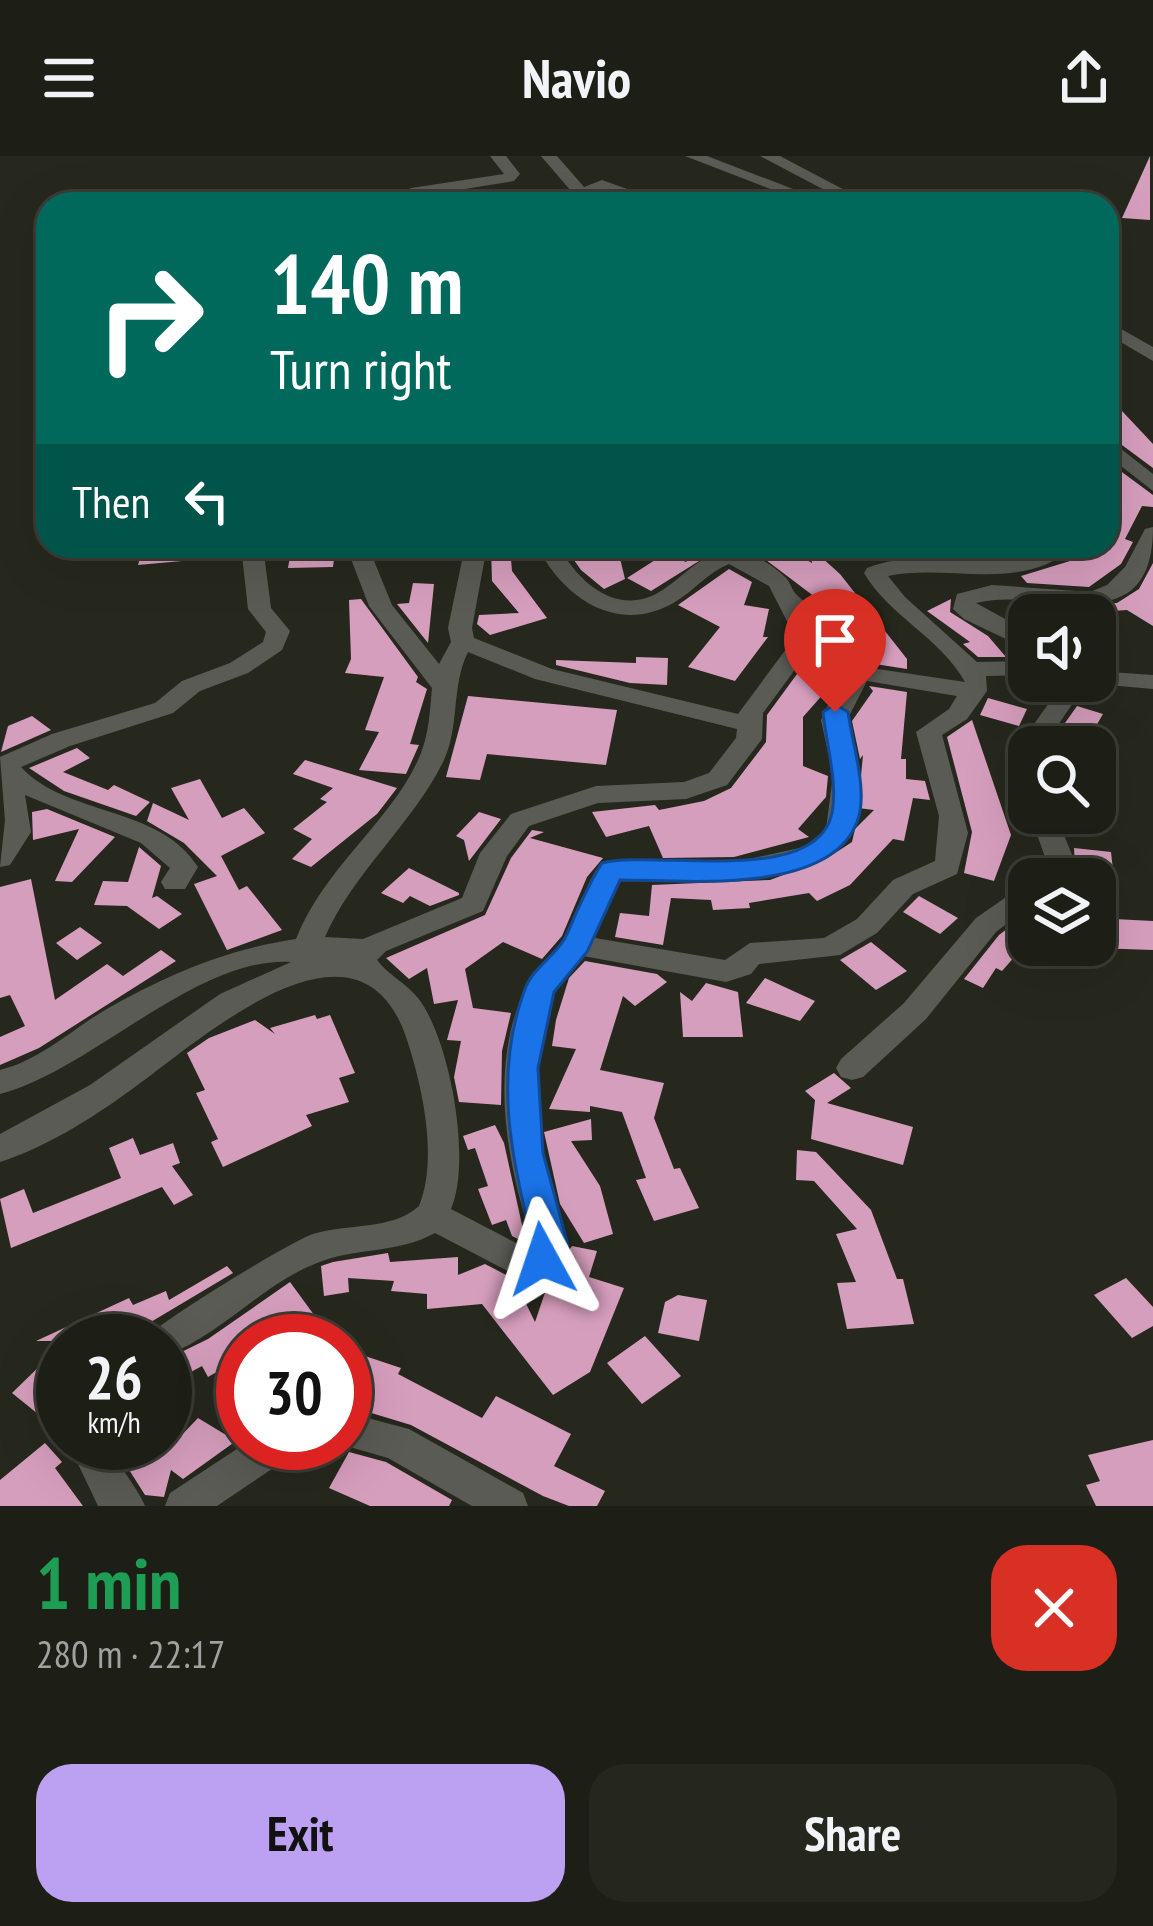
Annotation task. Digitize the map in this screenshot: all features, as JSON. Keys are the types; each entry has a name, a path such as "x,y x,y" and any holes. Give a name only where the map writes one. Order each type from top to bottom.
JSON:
{"street":[{"path":"423,192 509,178 512,174 498,156"},
{"path":"549,156 580,192 611,186 628,192"},
{"path":"693,156 787,192"},
{"path":"768,156 850,192"},
{"path":"1119,334 1153,355"},
{"path":"1119,455 1153,485"},
{"path":"1101,594 1129,575 1153,534"},
{"path":"1,770 62,740 164,708 191,686 268,652 278,631 260,609 254,558"},
{"path":"362,558 381,606 445,688"},
{"path":"0,1149 114,1085 304,957 432,758 445,711 446,669 463,642 460,628 474,558"},
{"path":"556,558 580,592 621,607 646,607 666,598 720,558"},
{"path":"0,1082 41,1070 113,1020 258,953 329,963 364,958 472,904 494,853 520,820 596,795 702,786 741,754 751,712 807,637 787,598 764,569 748,558"},
{"path":"973,680 885,588 876,570 893,564 935,572 1043,558"},
{"path":"1129,575 1153,583"},
{"path":"1008,594 964,599 965,609 974,616 1008,629"},
{"path":"432,1215 523,1264 542,1259 551,1245 526,1153 522,1068 540,988 577,945 592,902 611,870 735,872 788,862 829,844 844,821 847,802 835,712 859,673 860,656 852,643 787,598"},
{"path":"463,642 544,674 749,724"},
{"path":"859,673 973,680 1008,672"},
{"path":"1116,679 1153,682"},
{"path":"577,945 726,971 741,966 750,954 810,952 848,939 903,887 936,874 951,859 954,844 944,777 930,748 929,732 958,714 973,680"},
{"path":"0,858 11,848 17,828 1,770"},
{"path":"1,770 82,812 128,825 177,854 184,867 175,882"},
{"path":"852,1069 915,1011 986,925 1008,908"},
{"path":"192,1325 272,1265 320,1247 410,1230 432,1215 440,1172 428,1051 409,1007 364,958"},
{"path":"372,1436 396,1442 509,1506"},
{"path":"100,1470 110,1491 126,1506"},
{"path":"184,1506 238,1470"}],"building":[{"path":"1150,156 1150,220 1122,218"},
{"path":"1119,408 1153,444 1153,468 1119,443"},
{"path":"1119,470 1153,495 1153,507 1142,506 1125,539 1133,542 1121,564 1089,587 1027,583 1021,576 1070,561 1065,558 1119,558"},
{"path":"140,558 193,558 193,560 138,565"},
{"path":"290,558 334,558 333,567 288,568"},
{"path":"491,558 511,558 512,571 547,618 490,635 477,624 479,615 519,613 492,581"},
{"path":"572,558 620,558 625,579 604,589"},
{"path":"658,558 686,562 704,558 651,591 627,578"},
{"path":"763,558 803,558 812,563 811,558 822,558 907,659 907,669 875,664 856,628"},
{"path":"1153,563 1153,626 1127,610 1116,611 1116,603 1139,589"},
{"path":"729,569 752,582 744,605 769,609 763,637 768,637 735,681 688,667 720,627 678,605"},
{"path":"413,583 434,584 428,643 397,604 409,603"},
{"path":"361,599 418,677 416,682 427,689 410,744 419,745 406,774 359,770 379,732 365,730 384,677 345,673 351,659 349,600"},
{"path":"951,599 950,612 988,636 1006,657 978,657 963,644 970,642 927,611"},
{"path":"819,644 837,648 842,663 833,683 803,717 803,766 828,776 826,797 798,829 809,837 734,857 663,858 649,826 606,837 592,812 655,805 659,810 704,801 731,788 766,742 767,715"},
{"path":"636,657 668,658 667,685 630,683 556,665 556,660 636,663"},
{"path":"869,686 907,692 901,759 906,759 906,779 925,781 930,800 913,798 904,841 893,839 850,885 817,901 809,893 749,903 750,908 713,910 711,900 671,898 663,945 615,937 620,913 649,916 652,885 770,880 826,859 852,842 855,829 874,810 858,808 863,755 860,759 852,721 873,691"},
{"path":"468,696 617,710 606,765 487,754 480,780 446,777"},
{"path":"988,698 1027,709 1019,726 980,715"},
{"path":"1077,706 1103,714 1096,726 1063,726"},
{"path":"32,716 51,730 1,752 8,726"},
{"path":"972,720 1011,835 994,881 964,873 972,832 947,737"},
{"path":"77,748 90,758 63,772 108,790 114,785 150,802 136,816 64,791 29,768"},
{"path":"305,760 397,788 377,814 311,867 292,859 312,839 293,829 327,802 320,799 333,788 293,774"},
{"path":"200,779 222,818 244,808 265,833 221,856 239,890 247,886 282,930 227,950 194,884 217,876 184,843 147,821 153,803 189,820 171,788"},
{"path":"47,809 115,837 72,882 55,881 79,829 33,840 32,812"},
{"path":"479,812 501,819 469,861 464,840 456,836"},
{"path":"532,830 544,832 530,838 603,858 587,877 562,936 542,959 503,942 465,969 473,1008 511,1013 502,1051 501,1105 459,1102 454,1077 461,1041 447,1040 458,1000 434,1004 427,968 409,979 386,958 485,915 511,858"},
{"path":"139,847 161,866 152,898 157,896 182,914 159,929 127,906 94,905 103,881 128,882"},
{"path":"1074,848 1111,852 1112,858 1075,858"},
{"path":"409,868 459,895 430,906 410,896 403,903 381,893"},
{"path":"31,879 55,1000 107,964 123,976 161,950 176,961 39,1048 0,1065 0,1037 25,1026 10,995 0,998 0,887"},
{"path":"919,896 958,918 940,934 903,912"},
{"path":"1116,919 1153,921 1153,950 1116,949"},
{"path":"80,927 102,943 77,960 56,943"},
{"path":"1008,928 1008,964 1002,971 996,968 983,988 964,979"},
{"path":"871,942 907,971 876,990 840,960"},
{"path":"585,961 657,974 667,982 635,1006 623,996 600,1070 664,1083 654,1118 674,1169 680,1168 699,1208 654,1221 636,1180 646,1178 622,1112 590,1106 590,1112 549,1109 576,1049 552,1046 556,1020 569,978"},
{"path":"765,978 815,1001 800,1021 746,1003"},
{"path":"706,983 738,992 743,1037 683,1037 680,992 692,1001"},
{"path":"315,1015 317,1019 330,1015 355,1073 339,1078 349,1102 306,1115 312,1126 223,1167 211,1142 218,1139 196,1093 205,1090 187,1053 209,1038 255,1020 275,1034 270,1028"},
{"path":"834,1073 851,1088 827,1103 913,1127 903,1165 811,1139 815,1100 805,1091"},
{"path":"591,1119 592,1140 571,1141 600,1186 613,1234 584,1243 560,1204 544,1132"},
{"path":"495,1125 504,1143 526,1243 512,1236 506,1220 492,1225 478,1189 488,1186 475,1148 468,1150 463,1136"},
{"path":"133,1138 140,1155 173,1143 180,1163 172,1166 193,1195 174,1205 162,1187 11,1248 0,1199 24,1189 33,1213 121,1178 109,1148"},
{"path":"797,1150 816,1152 871,1210 897,1279 903,1279 914,1324 847,1329 837,1283 856,1282 836,1234 857,1229 814,1181 796,1180"},
{"path":"572,1246 597,1251 589,1277 624,1288 590,1372 553,1395 482,1304 427,1309 427,1294 391,1291 394,1281 348,1278 349,1292 324,1296 321,1266 333,1262 388,1253 390,1262 458,1257 458,1275 485,1264 514,1279 535,1322 551,1275"},
{"path":"227,1266 233,1273 164,1314 94,1314 129,1298 133,1305 166,1291 169,1300"},
{"path":"1126,1278 1153,1307 1153,1326 1132,1338 1094,1295"},
{"path":"290,1282 313,1314 244,1314"},
{"path":"678,1295 707,1300 699,1341 658,1333 665,1302"},
{"path":"216,1333 216,1372 208,1377 202,1366 192,1371 192,1347"},
{"path":"645,1336 681,1376 642,1404 607,1363"},
{"path":"372,1358 401,1368 398,1374 482,1418 496,1396 571,1434 554,1466 605,1491 597,1506 569,1506 411,1425 372,1413"},
{"path":"36,1370 36,1412 12,1393"},
{"path":"198,1418 216,1429 216,1455 183,1479 171,1470 192,1470 192,1424"},
{"path":"1153,1440 1153,1506 1096,1506 1086,1485 1100,1481 1088,1455"},
{"path":"36,1450 36,1470 56,1470 83,1506 0,1506 0,1480"},
{"path":"372,1458 452,1500 449,1506 370,1506 329,1488 339,1470 372,1470"},
{"path":"129,1470 171,1470 164,1497 145,1495"}],"route":[{"path":"542,1259 551,1245 526,1153 522,1068 540,988 577,945 592,902 611,870 634,866 735,872 788,862 829,844 844,821 847,802 835,712"}]}
